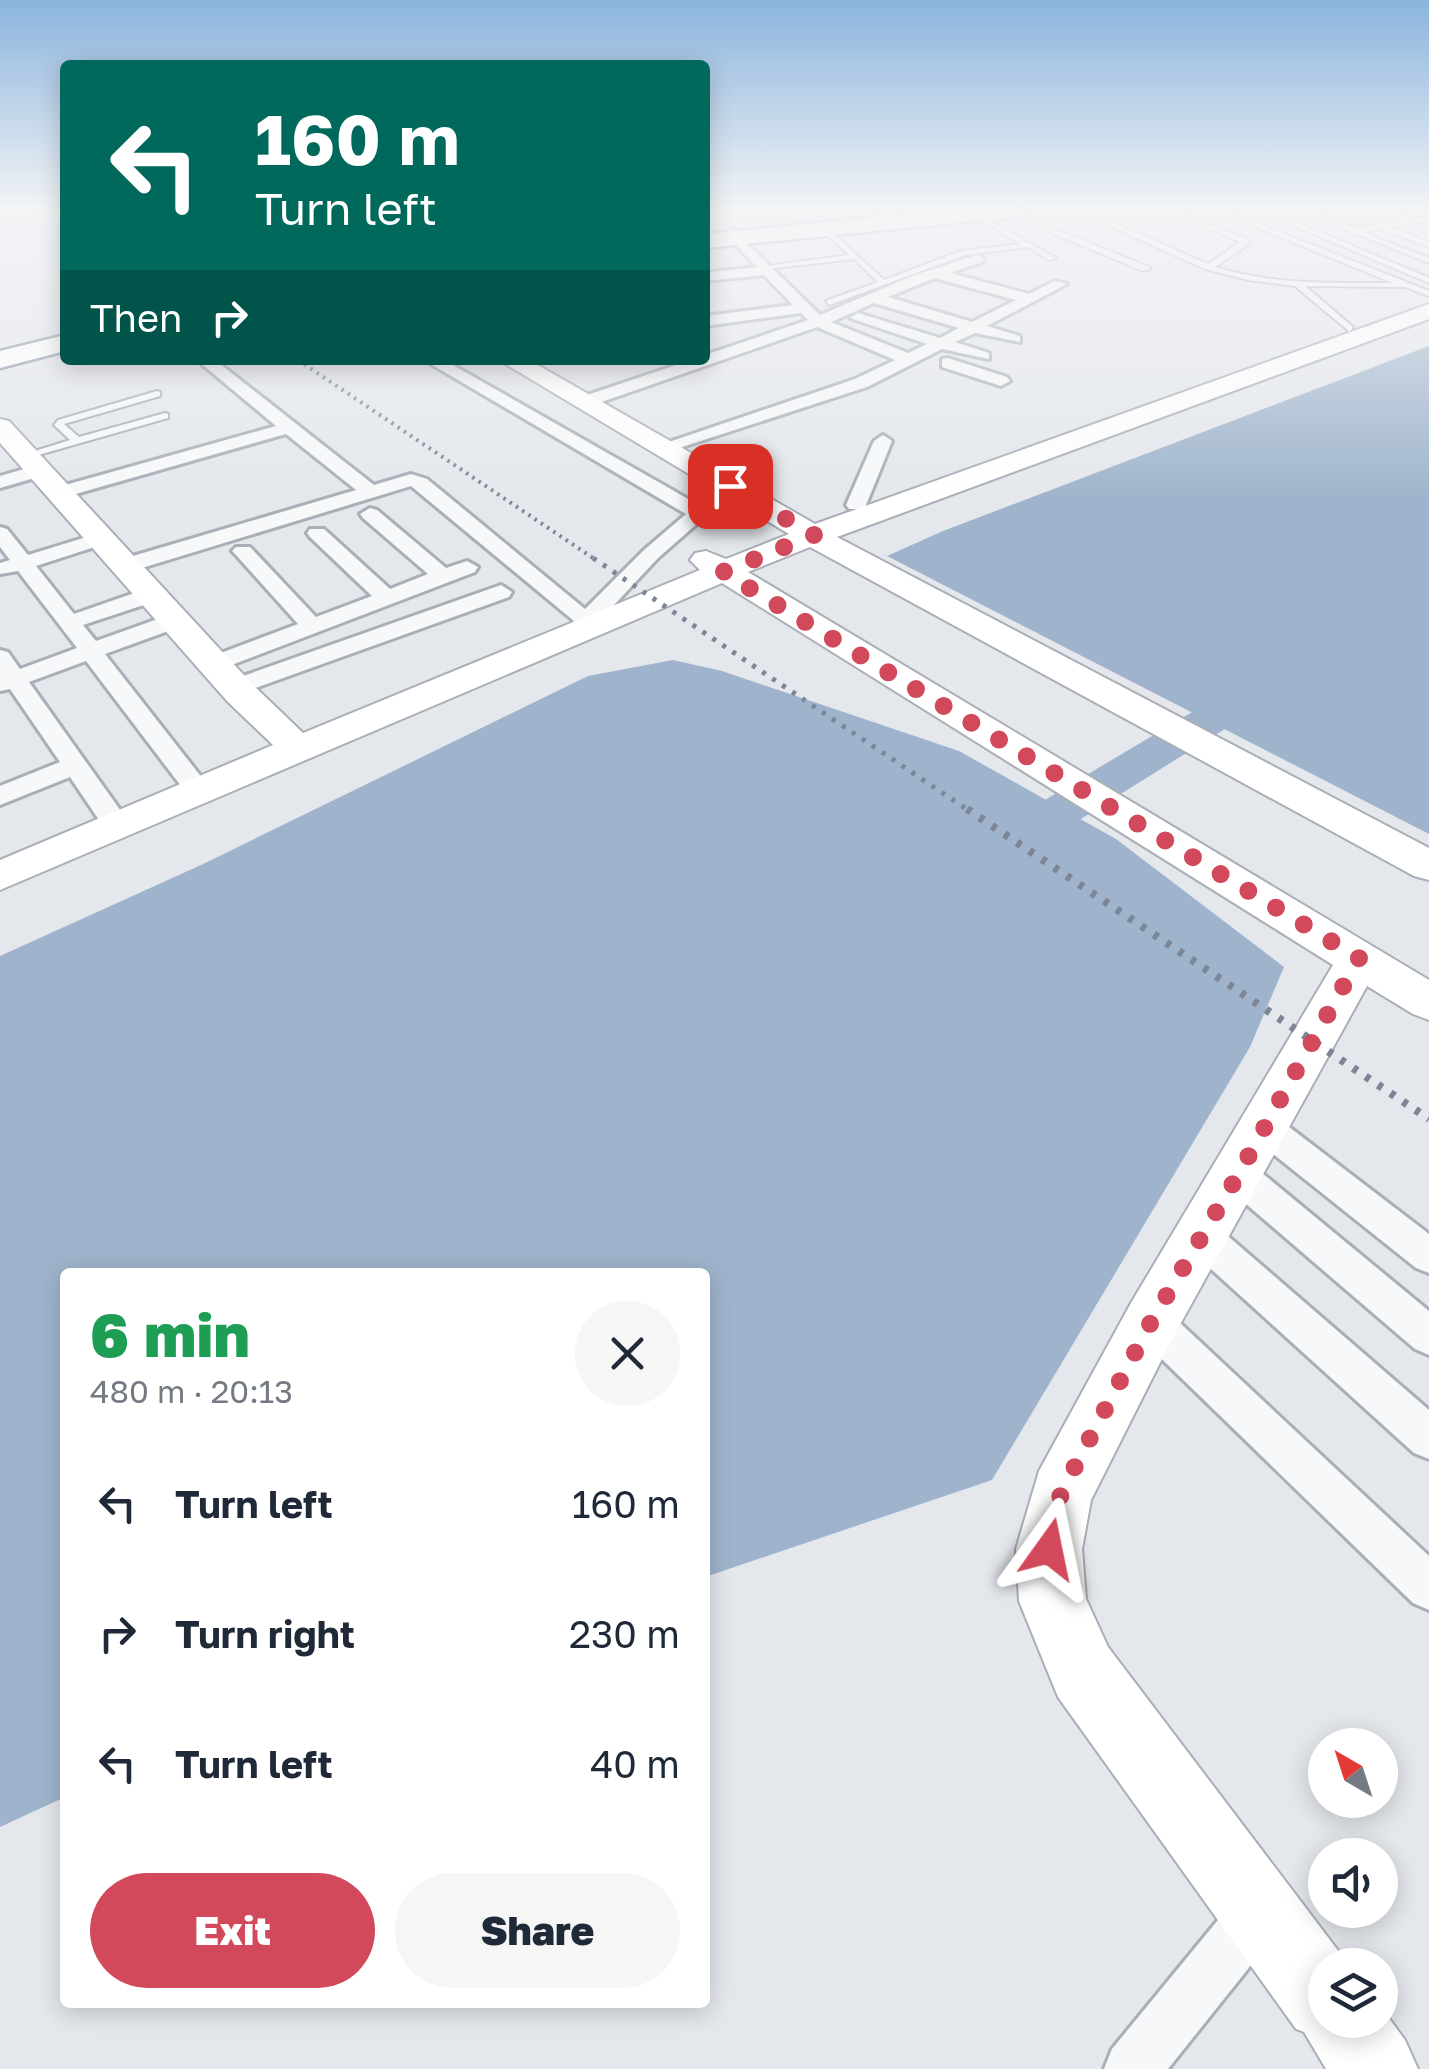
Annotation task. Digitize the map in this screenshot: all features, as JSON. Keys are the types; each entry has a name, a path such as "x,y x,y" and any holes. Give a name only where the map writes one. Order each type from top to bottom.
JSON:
{"highway":[{"path":"0,360 60,344"}],"street":[{"path":"802,306 818,322 1000,381"},
{"path":"710,359 818,322 841,306"},
{"path":"915,306 1014,339"},
{"path":"662,447 861,383 1016,306"},
{"path":"0,876 587,615 806,530 1118,418 1350,329 1396,306"},
{"path":"982,307 1000,313"},
{"path":"710,316 804,308"},
{"path":"835,308 983,356"},
{"path":"806,530 856,505 1429,311"},
{"path":"710,318 740,348"},
{"path":"211,365 368,490"},
{"path":"441,365 698,512"},
{"path":"520,365 855,560 1429,866"},
{"path":"651,365 656,378 677,390"},
{"path":"584,402 692,365"},
{"path":"0,427 174,621 292,744"},
{"path":"0,482 290,428"},
{"path":"856,505 883,441"},
{"path":"124,566 400,481 420,483 587,615"},
{"path":"587,615 730,486"},
{"path":"370,514 444,576"},
{"path":"0,533 11,567 68,623 190,780"},
{"path":"317,533 386,598"},
{"path":"11,567 100,539"},
{"path":"243,551 312,626"},
{"path":"714,566 1429,1002"},
{"path":"224,675 312,626 467,567"},
{"path":"224,675 501,592"},
{"path":"68,623 151,595"},
{"path":"109,814 5,673 90,651 174,621"},
{"path":"0,860 190,780 292,744"},
{"path":"0,796 76,766"},
{"path":"1308,1977 1084,1672 1053,1601 1049,1549 1061,1493 1151,1322 1359,958"},
{"path":"1251,1151 1429,1256"},
{"path":"1251,1151 1429,1336"},
{"path":"1202,1237 1429,1438"},
{"path":"1151,1322 1429,1587"},
{"path":"1132,2069 1260,1911"},
{"path":"1353,2038 1376,2069"}],"lane":[{"path":"1322,306 1350,329"},
{"path":"77,441 61,422 157,394"},
{"path":"40,473 77,441 165,416"}],"water":[{"path":"1429,346 1429,834 887,556 943,531"},
{"path":"673,660 722,671 959,751 1116,839 1284,967 1250,1047 992,1480 710,1575 710,1268 60,1268 60,1799 0,1827 0,956 201,865 588,676"}],"waterway":[{"path":"998,849 1270,683"}],"railway":[{"path":"305,365 596,560"},
{"path":"593,558 971,812"},
{"path":"967,809 1429,1119"}],"route":[{"path":"730,486 814,535 723,572 1359,958 1151,1322 1061,1493 1049,1549"}]}
